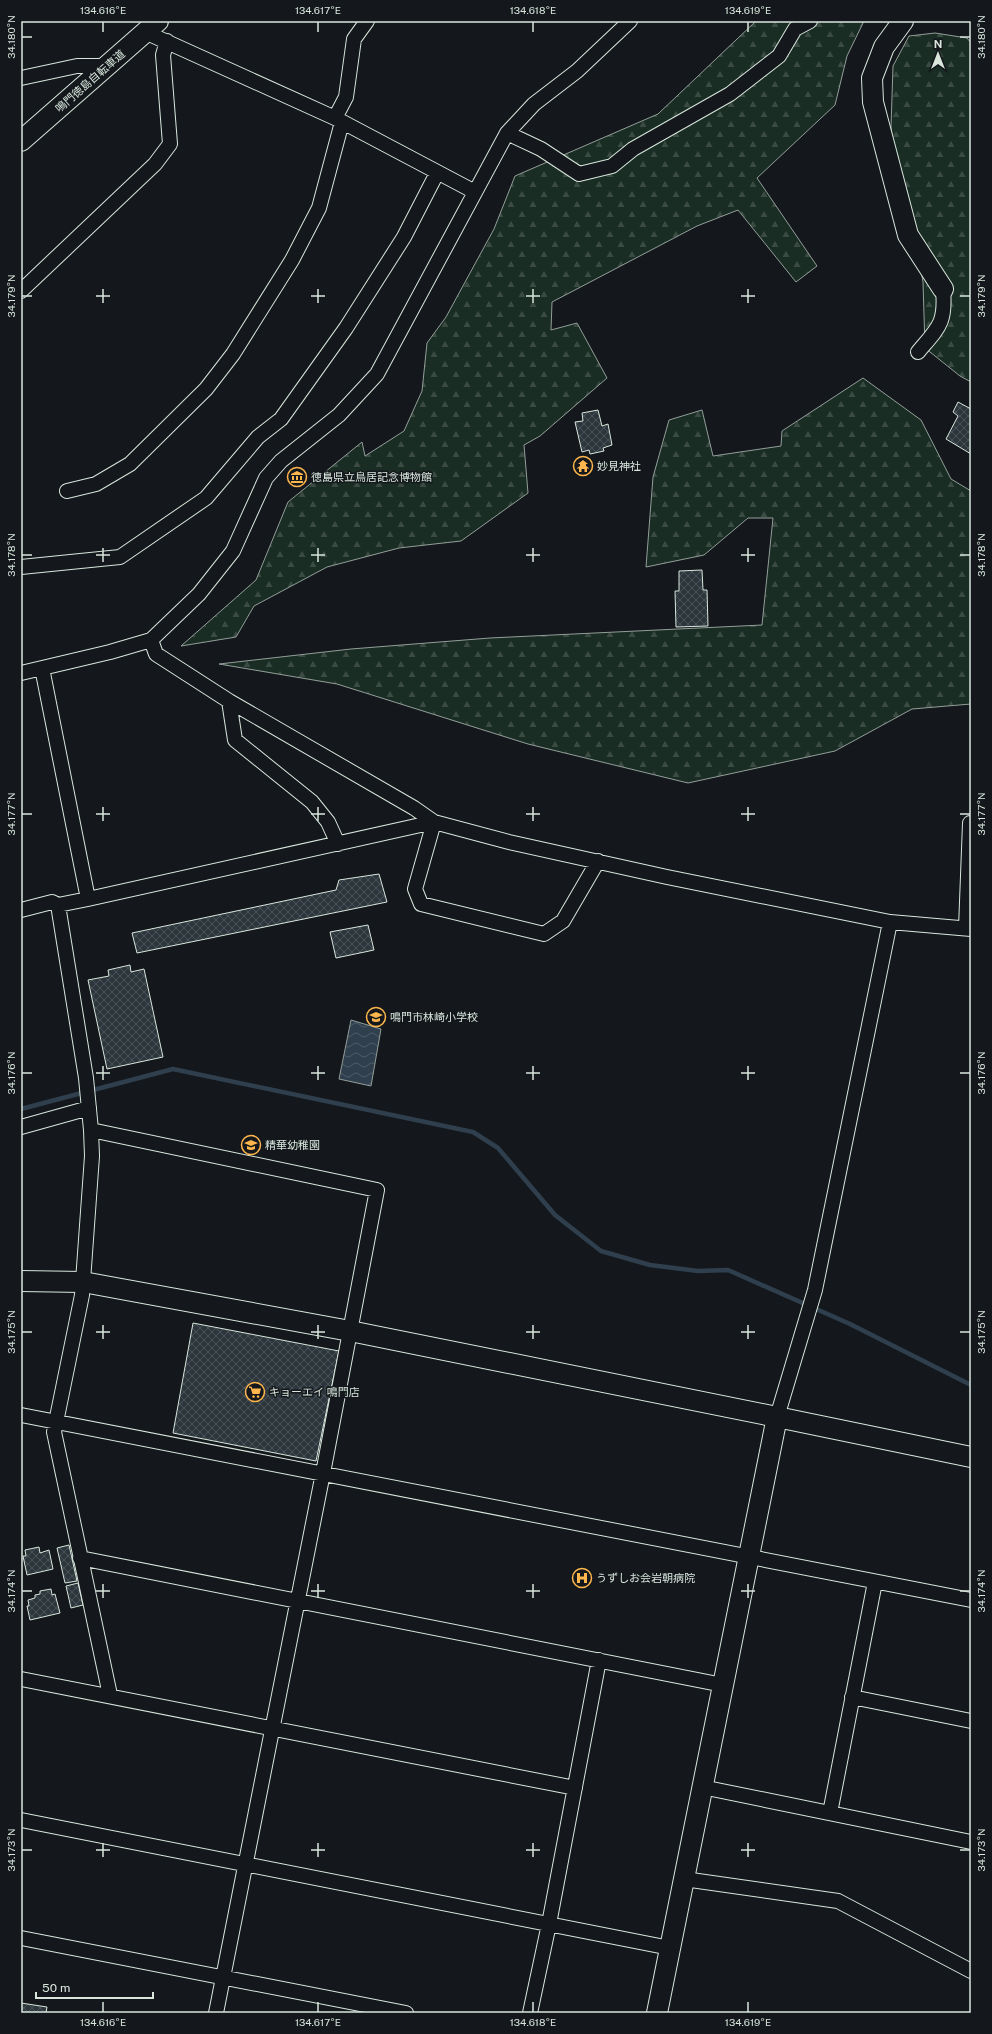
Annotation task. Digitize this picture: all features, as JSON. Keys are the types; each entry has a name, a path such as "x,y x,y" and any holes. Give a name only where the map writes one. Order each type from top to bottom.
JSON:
{"street":[{"path":"67,490 96,484 130,464 206,388 233,354 292,260 319,208 338,120 346,97 354,39 367,21"},
{"path":"21,673 110,652 151,640 199,594 233,551 266,478 281,460 339,415 378,374 507,133 534,104 577,71 630,21"},
{"path":"507,133 541,150 579,174 612,166 633,150 730,94 779,56 795,29 810,21"},
{"path":"903,21 884,47 872,78 873,102 908,235 943,289 944,308 940,325 918,352"},
{"path":"152,27 167,41 338,120 475,192"},
{"name":"鳴門徳島自転車道","path":"21,141 152,27"},
{"path":"21,291 155,164 170,144 163,55 167,41"},
{"path":"21,78 77,66 107,66"},
{"path":"21,567 120,557 206,498 258,438 281,419 346,328 404,237 437,173"},
{"path":"151,640 156,654 229,701 414,808 434,822 509,842 667,877 890,922 968,929 970,822"},
{"path":"42,668 88,899"},
{"path":"229,701 235,740 312,802 328,822 338,844"},
{"path":"21,910 52,902 58,905 88,899 434,822"},
{"path":"434,822 415,889 421,904 544,934 563,922 598,861"},
{"path":"58,905 86,1078 92,1156 82,1295 54,1432 110,1695"},
{"path":"657,2013 777,1417 816,1290 890,922"},
{"path":"21,1127 89,1105"},
{"path":"91,1130 377,1190 274,1728 216,2013"},
{"path":"21,1281 83,1282 350,1331 777,1417 971,1458"},
{"path":"21,1415 323,1473 749,1558 971,1600"},
{"path":"80,1558 723,1685"},
{"path":"830,1813 875,1582"},
{"path":"530,2013 549,1924 599,1660"},
{"path":"21,1679 110,1695 575,1788"},
{"path":"852,1696 971,1721"},
{"path":"702,1787 971,1842"},
{"path":"21,1820 246,1863 670,1948"},
{"path":"684,1879 838,1901 971,1971"},
{"path":"21,1938 406,2013"}],"green space":[{"path":"756,21 864,21 847,56 835,105 757,178 817,266 796,282 738,210 697,226 552,302 551,330 577,323 607,378 540,436 524,445 528,493 461,541 399,548 327,567 254,606 236,637 181,646 256,580 288,502 362,442 365,456 404,431 422,391 427,343 446,317 494,229 515,176 658,114"},
{"path":"935,33 967,38 971,43 971,382 960,376 925,348 923,282 912,217 896,169 891,127 893,66 909,36"},
{"path":"863,378 921,420 951,479 971,491 971,704 912,709 835,751 688,783 528,744 337,684 219,664 351,649 490,638 762,625 773,518 748,518 704,555 646,567 653,477 669,420 702,410 713,456 781,446 782,431"}],"water":[{"path":"351,1020 381,1029 371,1086 339,1079"}],"building":[{"path":"958,402 971,409 971,454 946,439 958,416 953,412"},
{"path":"598,410 602,426 608,424 612,445 603,448 604,451 590,454 589,450 582,452 575,422 583,421 582,413"},
{"path":"702,570 703,590 707,590 708,626 676,627 675,591 679,591 679,571"},
{"path":"379,874 387,902 137,953 132,933 336,890 339,880"},
{"path":"368,925 374,950 336,958 330,932"},
{"path":"130,965 131,972 144,969 163,1057 107,1069 88,980 109,976 108,970"},
{"name":"キョーエイ 鳴門店","path":"193,1323 339,1351 316,1461 173,1433"},
{"path":"69,1545 77,1581 65,1583 57,1548"},
{"path":"39,1547 40,1553 49,1550 53,1569 27,1575 23,1556 26,1556 25,1550"},
{"path":"78,1583 83,1605 71,1608 66,1586"},
{"path":"51,1589 52,1595 55,1594 60,1613 30,1620 27,1606 29,1606 28,1600 35,1598 35,1595 40,1594 40,1591"},
{"path":"21,2003 47,2007 46,2013 21,2013"}],"waterway":[{"path":"21,1109 173,1069 473,1132 498,1148 555,1215 601,1251 650,1265 698,1271 728,1270 850,1324 971,1385"}],"place":[{"name":"妙見神社","path":"583,466"},
{"name":"徳島県立鳥居記念博物館","path":"297,477"},
{"name":"鳴門市林崎小学校","path":"376,1017"},
{"name":"精華幼稚園","path":"251,1145"},
{"name":"キョーエイ 鳴門店","path":"255,1392"},
{"name":"うずしお会岩朝病院","path":"582,1578"}]}
